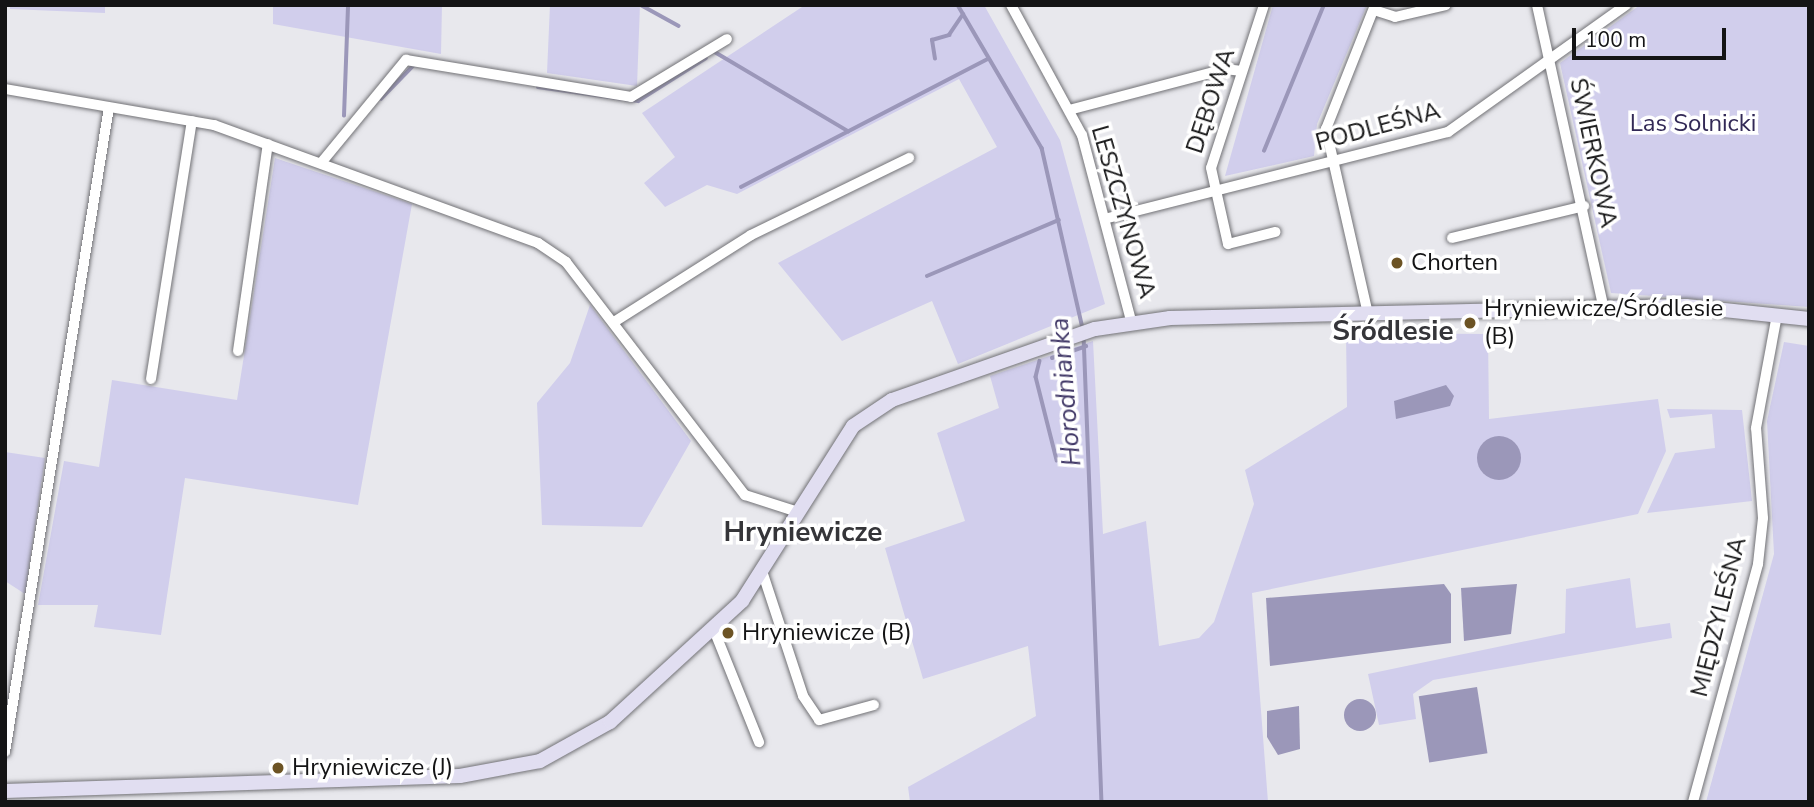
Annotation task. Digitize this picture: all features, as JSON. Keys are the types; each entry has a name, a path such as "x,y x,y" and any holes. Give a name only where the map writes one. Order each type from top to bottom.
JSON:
{"street":[{"name":"DĘBOWA","path":"1265,5 1211,168 1212,191 1228,244 1276,232"},
{"path":"1368,314 1332,162 1328,119 1375,8 1395,17 1446,5"},
{"name":"ŚWIERKOWA","path":"1537,5 1552,60 1604,310"},
{"name":"PODLEŚNA","path":"1108,218 1448,132 1626,5"},
{"name":"LESZCZYNOWA","path":"1016,7 1069,110 1108,218 1132,321"},
{"path":"321,163 406,60 631,97 727,39"},
{"path":"1069,110 1225,69 1242,71"},
{"path":"5,89 192,121 268,144 545,247 566,262 746,495 798,512"},
{"path":"5,752 109,107"},
{"path":"150,379 192,121"},
{"path":"238,351 268,144"},
{"path":"614,322 751,234 909,158"},
{"path":"1452,238 1584,206"},
{"path":"5,791 442,777 514,768 565,750 610,722 714,630 763,575 833,449 873,410 1095,329 1132,321 1697,306 1809,320"},
{"name":"MIĘDZYLEŚNA","path":"1693,802 1758,564 1763,518 1756,428 1777,315"},
{"path":"763,575 803,696 819,720 874,705"},
{"path":"714,630 759,742"}],"green space":[{"path":"10,5 105,5 105,13 10,9"},
{"path":"273,5 442,5 441,54 273,24"},
{"path":"550,5 640,5 637,86 547,73"},
{"path":"805,5 984,5 1060,140 1105,304 958,364 932,301 842,341 778,263 997,147 959,79 737,194 707,185 665,207 644,183 675,157 642,113"},
{"path":"1273,5 1367,5 1317,124 1314,156 1225,176"},
{"name":"Las Solnicki","path":"1640,5 1809,5 1809,307 1611,293 1560,63"},
{"path":"275,158 412,204 358,505 185,478 161,635 94,627 98,605 38,605 64,461 99,467 112,380 237,400"},
{"path":"590,305 691,441 642,527 542,525 537,403 570,363"},
{"path":"1346,333 1488,334 1489,419 1658,399 1666,451 1638,514 1252,593 1268,802 910,802 908,787 1036,716 1028,646 923,679 885,548 965,521 937,433 999,408 990,376 1093,341 1103,534 1146,521 1159,646 1199,638 1214,622 1254,504 1245,470 1347,407"},
{"path":"1784,342 1809,346 1809,802 1706,802 1774,554 1767,421"},
{"path":"1667,409 1742,410 1752,501 1647,513 1675,453 1715,448 1712,414 1670,418"},
{"path":"5,452 45,458 25,594 5,581"},
{"path":"1630,578 1636,628 1670,623 1672,638 1433,680 1413,694 1416,719 1379,725 1368,674 1565,633 1566,589"}],"shaded area":[{"path":"1446,385 1454,396 1450,406 1396,419 1394,401"},
{"path":"1499,436 1515,442 1521,458 1515,474 1499,480 1483,474 1477,458 1483,442"},
{"path":"1444,584 1451,594 1451,643 1270,666 1266,598"},
{"path":"1517,584 1511,634 1464,641 1461,588"},
{"path":"1477,687 1487,753 1429,762 1419,696"},
{"path":"1360,699 1371,704 1376,715 1371,726 1360,731 1349,726 1344,715 1349,704"},
{"path":"1299,706 1300,749 1278,755 1267,737 1267,711"}],"waterway":[{"path":"344,116 348,5"},
{"path":"641,5 679,26"},
{"name":"Horodnianka","path":"958,5 1042,148 1083,328"},
{"path":"1264,151 1324,5"},
{"path":"935,59 932,40 949,35 963,14"},
{"path":"715,52 848,131"},
{"path":"538,87 638,101 706,58"},
{"path":"741,187 988,59"},
{"path":"381,99 414,65"},
{"path":"927,276 1059,220"},
{"name":"Horodnianka","path":"1084,335 1102,802"},
{"path":"1052,358 1086,346"},
{"path":"1040,361 1036,377 1057,460"}],"place":[{"name":"Chorten","path":"1397,263"},
{"name":"Hryniewicze/Śródlesie (B)","path":"1470,323"},
{"name":"Hryniewicze (B)","path":"728,633"},
{"name":"Hryniewicze (J)","path":"278,768"}],"district":[{"name":"Śródlesie","path":"1393,331"},
{"name":"Hryniewicze","path":"803,532"}]}
